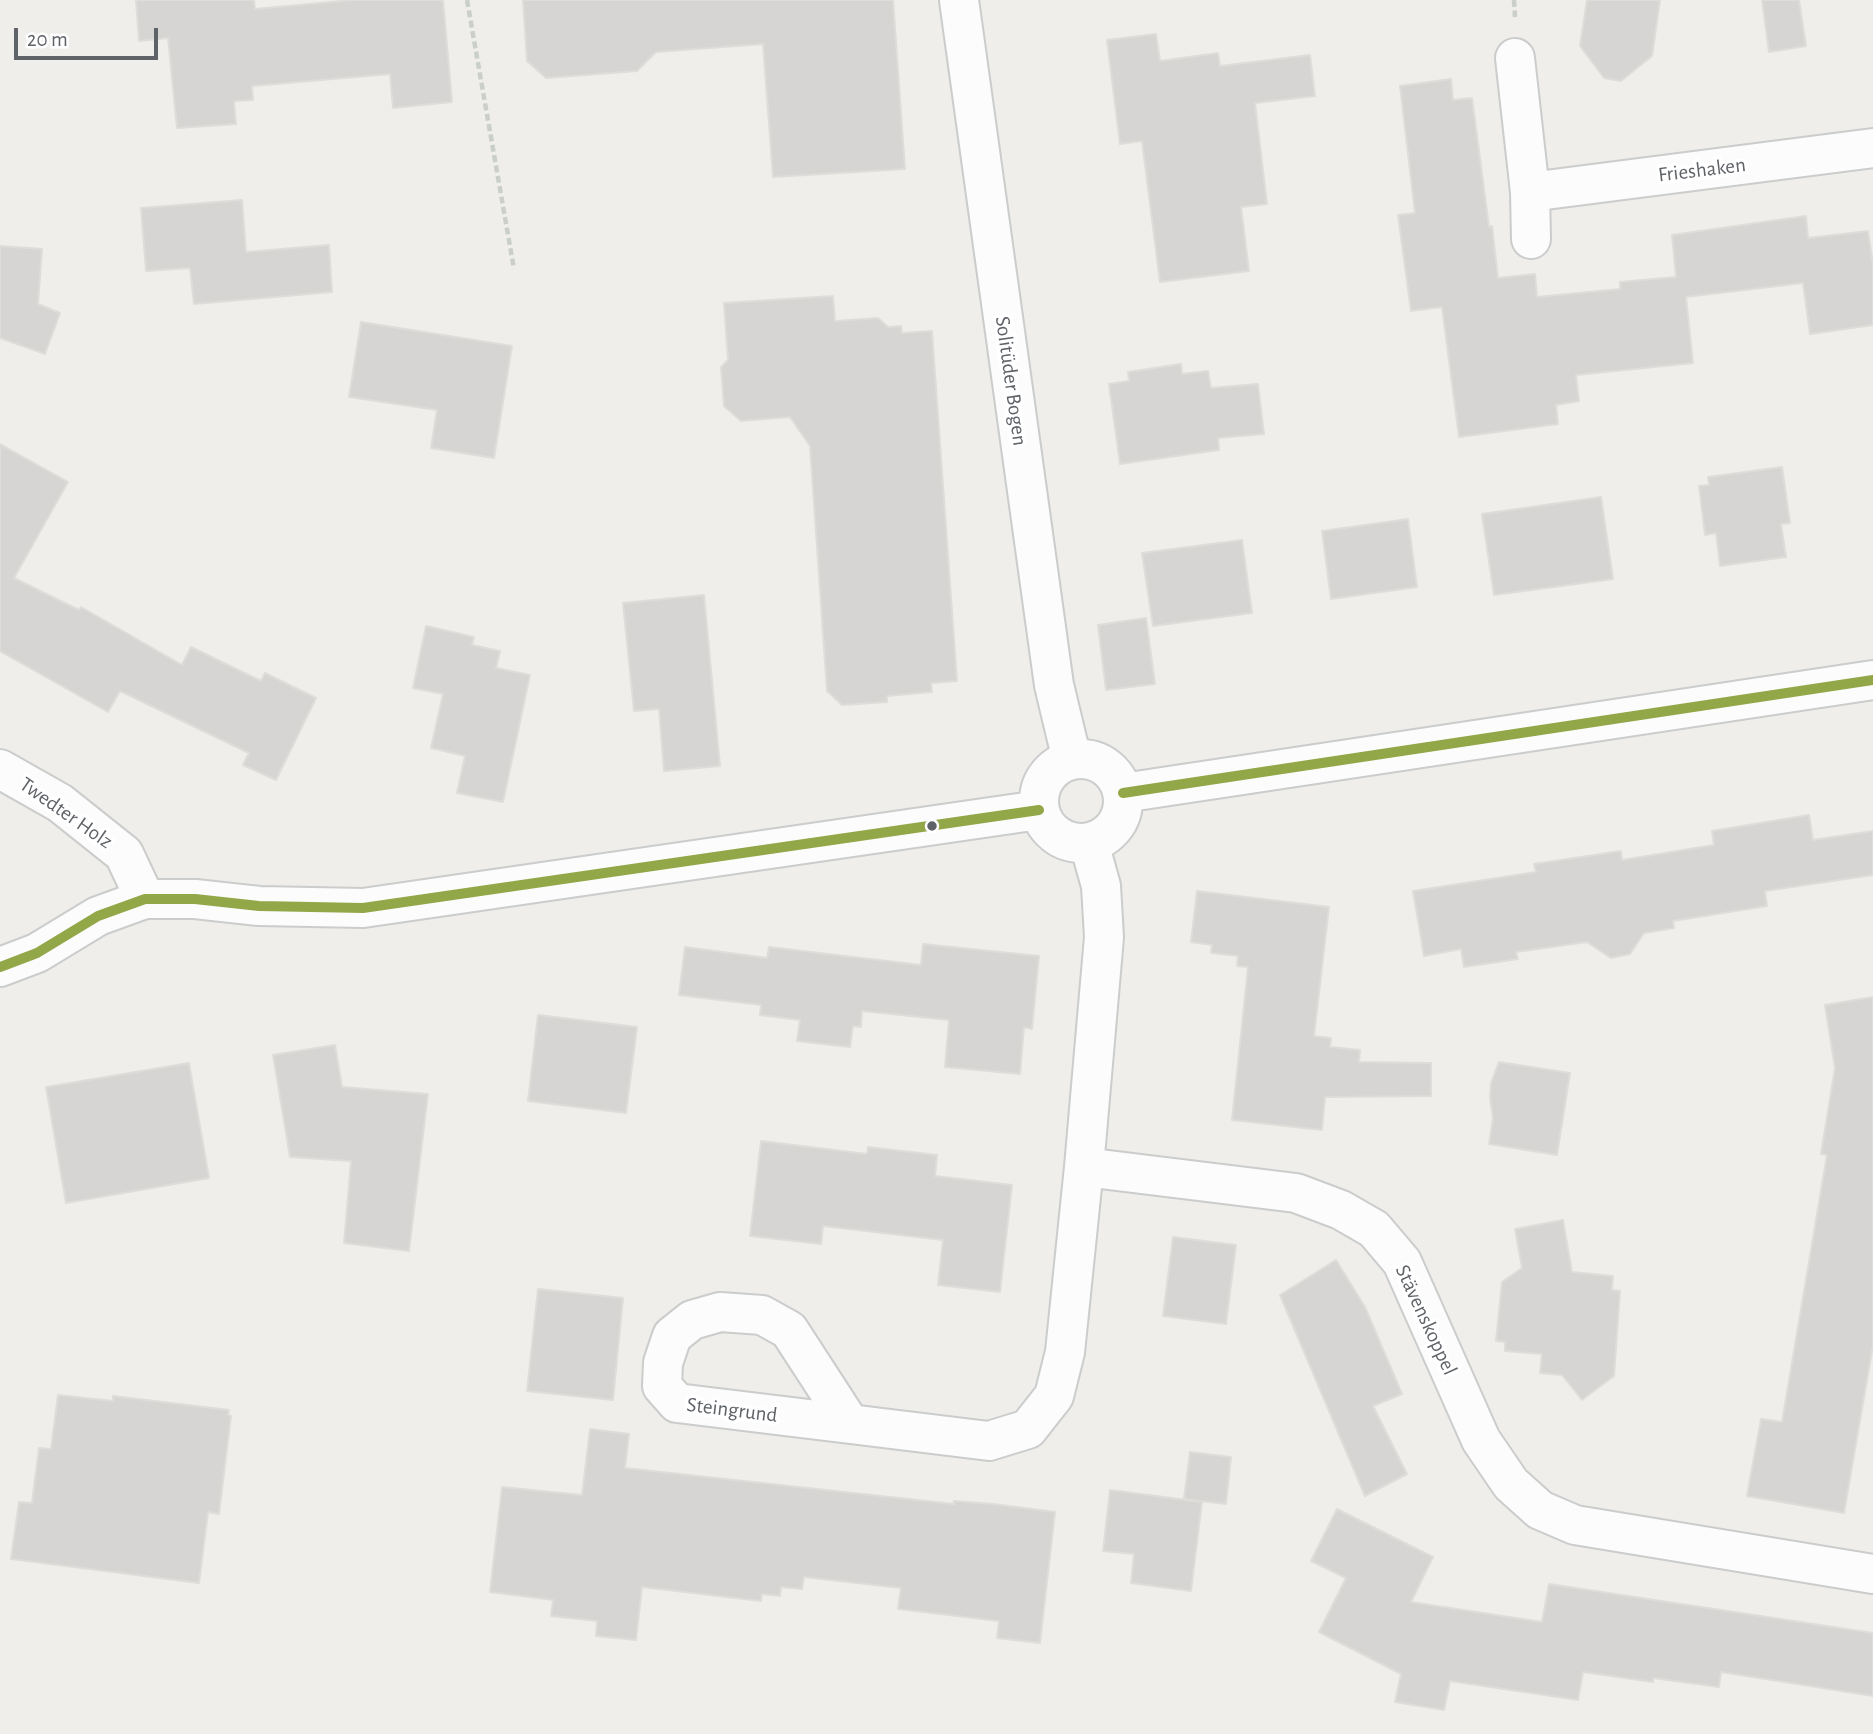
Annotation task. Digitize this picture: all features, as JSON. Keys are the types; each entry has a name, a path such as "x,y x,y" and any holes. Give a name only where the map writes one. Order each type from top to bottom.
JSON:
{"street":[{"name":"Solitüder Bogen","path":"959,0 1054,685 1072,760"},
{"path":"1515,58 1530,192 1531,239"},
{"name":"Frieshaken","path":"1530,192 1873,148"},
{"path":"1122,793 1873,680"},
{"path":"1072,760 1089,760 1104,766 1116,778 1122,793 1123,809 1116,825 1104,837 1089,843 1073,843 1057,836 1045,824 1039,810 1039,793 1045,778 1057,766 1072,760"},
{"name":"Twedter Holz","path":"0,769 60,803 124,854 145,899"},
{"path":"0,967 37,953 98,916 145,899 259,906 363,908 1039,810"},
{"path":"1084,1167 1104,937 1101,886 1089,843"},
{"name":"Steingrund","path":"850,1424 789,1330 762,1315 720,1312 692,1320 672,1336 663,1363 662,1386 677,1404 989,1441 1028,1429 1054,1396 1065,1352 1084,1167"},
{"name":"Stävenskoppel","path":"1084,1167 1296,1193 1341,1210 1374,1230 1402,1262 1481,1440 1511,1484 1540,1510 1575,1525 1873,1574"}],"path":[{"path":"467,0 514,269"}],"building":[{"path":"136,0 254,0 255,9 352,0 443,0 452,102 393,108 390,74 252,86 253,100 234,101 236,124 177,128 168,38 139,41"},
{"path":"523,0 893,0 905,169 773,177 763,44 656,52 637,71 546,78 527,61"},
{"path":"1587,0 1660,0 1652,56 1621,81 1604,78 1580,46"},
{"path":"1762,0 1799,0 1806,46 1769,52"},
{"path":"1156,34 1160,61 1218,53 1220,66 1310,55 1315,96 1255,103 1267,204 1241,207 1249,271 1160,282 1142,141 1120,144 1107,40"},
{"path":"1451,79 1453,100 1472,98 1498,278 1535,274 1537,297 1620,289 1620,282 1676,277 1672,235 1806,216 1808,238 1868,231 1873,265 1873,325 1810,334 1803,283 1686,297 1693,363 1576,375 1579,401 1556,405 1558,424 1459,437 1442,307 1411,311 1398,215 1415,213 1400,86"},
{"path":"242,200 246,252 329,245 332,292 194,304 190,268 146,271 141,208"},
{"path":"0,246 42,249 38,304 60,313 45,354 0,338"},
{"path":"833,296 835,321 878,318 888,327 901,326 902,333 932,331 957,681 931,683 932,692 887,696 887,702 842,705 827,691 810,446 790,417 741,421 724,406 721,367 728,360 724,303"},
{"path":"361,322 512,346 494,458 431,448 437,410 349,397"},
{"path":"1181,364 1182,374 1208,371 1211,388 1258,384 1264,434 1218,438 1219,450 1120,464 1109,384 1129,381 1128,372"},
{"path":"0,444 68,482 14,578 79,610 81,607 182,665 191,647 261,681 265,673 316,698 276,780 243,765 249,753 120,691 108,712 0,651"},
{"path":"1782,467 1790,523 1781,524 1786,557 1720,566 1716,533 1705,535 1699,486 1709,485 1708,477"},
{"path":"1601,497 1613,579 1494,595 1482,514"},
{"path":"1408,519 1417,587 1331,599 1322,531"},
{"path":"1242,540 1252,613 1153,626 1142,553"},
{"path":"704,595 720,766 664,771 659,709 634,711 623,603"},
{"path":"1146,618 1155,684 1106,690 1098,625"},
{"path":"426,626 474,637 472,645 500,651 496,668 530,675 503,802 457,793 465,756 431,748 443,694 413,688"},
{"path":"1809,815 1813,840 1873,831 1873,875 1765,891 1767,906 1673,921 1674,928 1644,933 1630,954 1611,958 1587,942 1516,952 1518,959 1464,967 1461,949 1424,956 1413,891 1536,872 1534,864 1621,851 1622,860 1714,845 1712,831"},
{"path":"1197,891 1329,907 1314,1036 1331,1038 1330,1047 1360,1050 1359,1062 1431,1063 1431,1096 1325,1097 1322,1130 1232,1120 1248,967 1237,966 1238,956 1211,953 1212,945 1191,942"},
{"path":"923,944 1039,956 1032,1029 1024,1027 1020,1074 945,1067 949,1020 862,1011 861,1027 853,1026 850,1047 797,1041 800,1020 760,1015 761,1005 679,995 685,947 767,958 769,947 921,965"},
{"path":"1873,997 1873,1345 1844,1513 1747,1496 1761,1419 1782,1422 1827,1155 1821,1154 1835,1068 1825,1005"},
{"path":"538,1015 637,1027 626,1113 528,1101"},
{"path":"335,1045 342,1087 428,1094 409,1251 344,1243 351,1161 290,1157 273,1055"},
{"path":"1499,1062 1570,1073 1557,1155 1489,1144 1493,1118 1491,1083"},
{"path":"189,1063 209,1178 66,1203 46,1087"},
{"path":"761,1141 867,1154 868,1147 937,1155 935,1176 1012,1185 1000,1292 938,1285 943,1240 823,1226 821,1244 750,1236"},
{"path":"1563,1220 1572,1272 1613,1276 1612,1290 1620,1291 1614,1376 1582,1400 1562,1375 1540,1373 1542,1354 1505,1351 1505,1342 1496,1341 1502,1282 1522,1268 1515,1229"},
{"path":"1173,1237 1236,1245 1226,1324 1163,1316"},
{"path":"1336,1260 1365,1307 1402,1394 1373,1406 1407,1474 1365,1496 1280,1295"},
{"path":"538,1289 623,1298 613,1400 527,1391"},
{"path":"58,1395 113,1401 113,1396 229,1410 228,1415 231,1416 219,1514 208,1512 199,1583 11,1559 19,1502 32,1503 39,1448 51,1449"},
{"path":"590,1429 629,1434 625,1468 954,1504 954,1501 993,1504 1055,1512 1040,1643 997,1638 999,1621 898,1609 901,1588 804,1577 802,1589 781,1587 780,1596 762,1594 761,1601 642,1587 636,1640 596,1636 597,1621 551,1616 553,1600 490,1592 502,1487 582,1495"},
{"path":"1190,1452 1231,1457 1226,1504 1184,1499"},
{"path":"1110,1490 1202,1502 1191,1591 1131,1583 1134,1554 1103,1551"},
{"path":"1337,1509 1433,1557 1411,1602 1542,1622 1549,1584 1873,1633 1873,1696 1721,1672 1719,1687 1653,1678 1653,1682 1583,1672 1578,1700 1450,1681 1444,1710 1395,1702 1401,1674 1319,1632 1346,1578 1311,1561"}],"transit line":[{"path":"1123,793 1873,680"},
{"path":"0,967 37,953 98,916 145,899 195,899 259,906 363,908 1039,810"}]}
